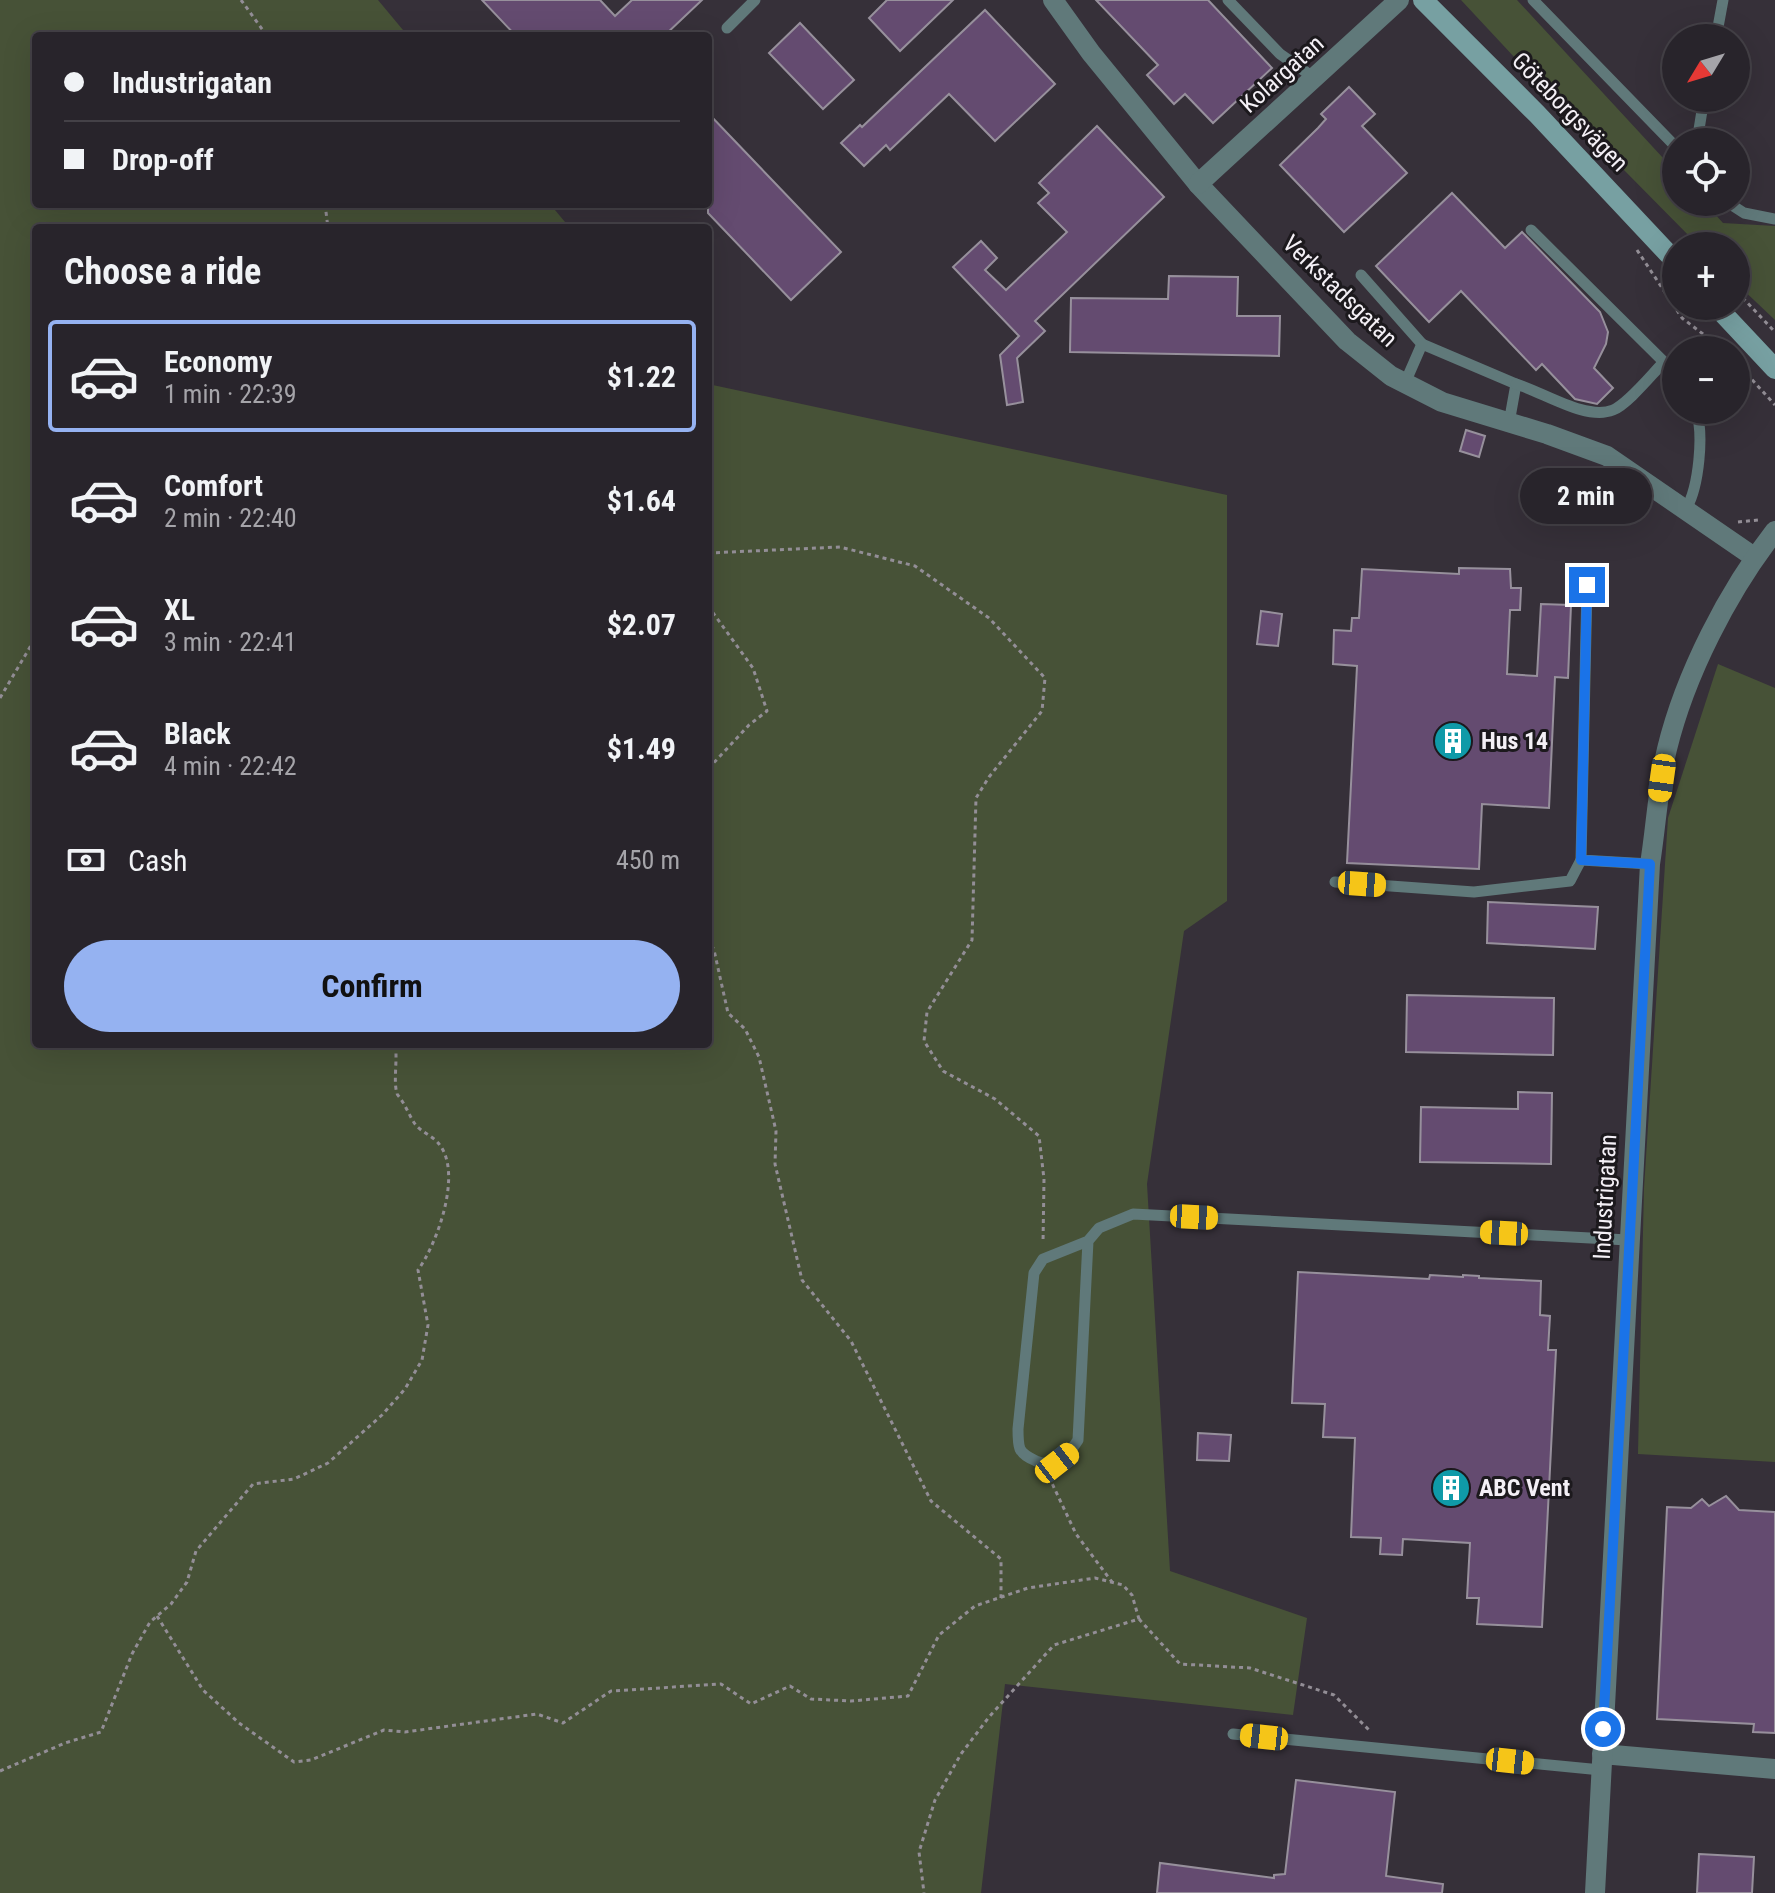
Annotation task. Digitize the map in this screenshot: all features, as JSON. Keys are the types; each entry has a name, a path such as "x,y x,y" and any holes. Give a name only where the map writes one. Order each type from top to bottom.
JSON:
{"street":[{"name":"Verkstadsgatan","path":"1053,0 1091,53 1198,184 1347,341 1391,376 1442,402 1607,456 1754,557"},
{"name":"Kolargatan","path":"1198,184 1399,0"},
{"name":"Göteborgsvägen","path":"1423,0 1537,114 1662,247"},
{"path":"1729,320 1775,369"},
{"name":"Industrigatan","path":"1595,1893 1650,864 1666,750 1689,681 1754,557 1767,525"},
{"path":"1601,1762 1775,1769"}],"lane":[{"path":"727,28 755,0"},
{"path":"1228,0 1280,54 1316,79"},
{"path":"1533,0 1662,133"},
{"path":"1719,24 1723,0"},
{"path":"1750,214 1775,219"},
{"path":"1531,230 1662,360"},
{"path":"1361,275 1422,344 1583,411 1600,413 1616,409 1662,364"},
{"path":"1405,383 1422,344"},
{"path":"1509,423 1516,384"},
{"path":"1686,509 1694,496 1700,424"},
{"path":"1335,882 1474,892 1570,881 1581,860 1587,585"},
{"path":"1581,860 1650,864"},
{"path":"1088,1241 1078,1440 1071,1453 1057,1463 1043,1464 1027,1457 1020,1448 1018,1429 1034,1273 1043,1259 1088,1241 1099,1228 1133,1214 1628,1240"},
{"path":"1233,1734 1388,1749 1601,1762"}],"path":[{"path":"241,0 264,32"},
{"path":"1635,247 1682,318 1706,336"},
{"path":"1750,306 1775,332"},
{"path":"1750,377 1775,405"},
{"path":"1738,522 1767,525"},
{"path":"712,553 840,547 915,566 989,618 1045,678 1042,711 976,798 972,940 927,1012 924,1041 943,1071 995,1099 1039,1136 1044,1179 1043,1259"},
{"path":"712,612 753,668 767,711 749,725 712,765"},
{"path":"0,698 32,644"},
{"path":"712,946 728,1013 745,1029 759,1057 776,1131 775,1164 802,1280 851,1341 931,1501 1001,1559 1001,1598"},
{"path":"0,1771 65,1743 101,1732 132,1654 150,1622 171,1604 187,1582 196,1551 253,1484 294,1479 328,1463 382,1415 405,1389 422,1360 428,1325 418,1270 431,1253 442,1217 448,1195 448,1161 441,1146 416,1126 396,1092 396,1048"},
{"path":"1043,1464 1076,1534 1112,1582"},
{"path":"157,1616 203,1690 239,1723 294,1762 311,1760 384,1730 405,1732 537,1714 563,1723 611,1691 721,1684 751,1704 790,1686 811,1699 851,1701 908,1696 939,1635 975,1606 1028,1588 1095,1578 1123,1585 1132,1595 1139,1619 1180,1664 1250,1668 1334,1695 1388,1749"},
{"path":"924,1893 919,1852 935,1800 961,1754 989,1717 1054,1645 1139,1619"}],"green space":[{"path":"0,0 378,0 405,32 32,32 32,208 553,208 567,224 32,224 32,1048 712,1048 712,385 1227,495 1227,901 1184,931 1147,1184 1170,1571 1307,1618 1293,1715 1005,1684 981,1893 0,1893"},
{"path":"1461,0 1517,0 1662,157 1662,209"},
{"path":"1669,216 1717,216 1723,223 1775,226 1775,320 1750,296 1750,232 1685,232"},
{"path":"1718,664 1775,688 1775,1462 1638,1454 1644,1188 1668,818"}],"building":[{"path":"482,0 600,0 615,16 632,0 702,0 668,32 512,32"},
{"path":"887,0 953,0 900,51 869,18"},
{"path":"1096,0 1208,0 1272,68 1213,123 1185,94 1174,104 1147,75 1158,65"},
{"path":"985,10 1055,84 995,141 949,94 890,150 886,145 864,166 841,143 860,125 862,127"},
{"path":"800,23 854,80 823,109 769,53"},
{"path":"1349,87 1375,114 1362,126 1407,173 1344,232 1280,165 1326,119 1321,114"},
{"path":"712,117 841,252 791,300 708,213 708,208 712,208"},
{"path":"1097,126 1164,197 1035,321 1045,331 1017,358 1023,402 1007,405 1000,355 1019,336 953,267 981,241 997,258 985,270 1006,290 1067,232 1038,203 1049,193 1039,183"},
{"path":"1452,193 1505,248 1522,232 1600,312 1608,332 1606,344 1594,368 1613,388 1597,404 1575,399 1542,364 1536,370 1461,291 1429,322 1376,266"},
{"path":"1169,276 1238,277 1237,316 1280,316 1279,356 1070,352 1071,298 1168,299"},
{"path":"1466,430 1485,436 1479,457 1460,451"},
{"name":"Hus 14","path":"1459,568 1510,569 1511,588 1521,588 1520,610 1510,610 1507,674 1537,676 1541,604 1571,605 1568,678 1555,677 1549,808 1482,804 1479,869 1347,863 1357,666 1333,664 1334,630 1351,631 1352,618 1359,618 1362,569 1459,574"},
{"path":"1261,611 1282,614 1278,646 1257,644"},
{"path":"1488,902 1598,907 1595,949 1487,943"},
{"path":"1407,995 1554,998 1553,1055 1406,1052"},
{"path":"1518,1092 1552,1093 1551,1164 1420,1162 1421,1107 1518,1109"},
{"name":"ABC Vent","path":"1298,1272 1429,1279 1430,1275 1463,1275 1541,1281 1540,1315 1550,1316 1548,1350 1556,1350 1542,1627 1477,1624 1479,1598 1467,1598 1470,1543 1403,1539 1402,1555 1380,1554 1381,1538 1351,1537 1355,1438 1323,1437 1325,1404 1292,1403"},
{"path":"1198,1433 1231,1435 1229,1461 1197,1460"},
{"path":"1726,1496 1739,1510 1775,1512 1775,1733 1753,1732 1754,1724 1657,1719 1667,1507 1691,1508 1702,1499 1709,1506"},
{"path":"1296,1780 1395,1792 1386,1876 1443,1884 1442,1893 1157,1893 1160,1863 1274,1878 1274,1875 1285,1874"},
{"path":"1699,1854 1754,1857 1752,1893 1697,1893"}],"place":[{"name":"Hus 14","path":"1453,741"},
{"name":"ABC Vent","path":"1451,1488"}],"route":[{"path":"1587,585 1581,860 1650,864 1603,1729"}]}
